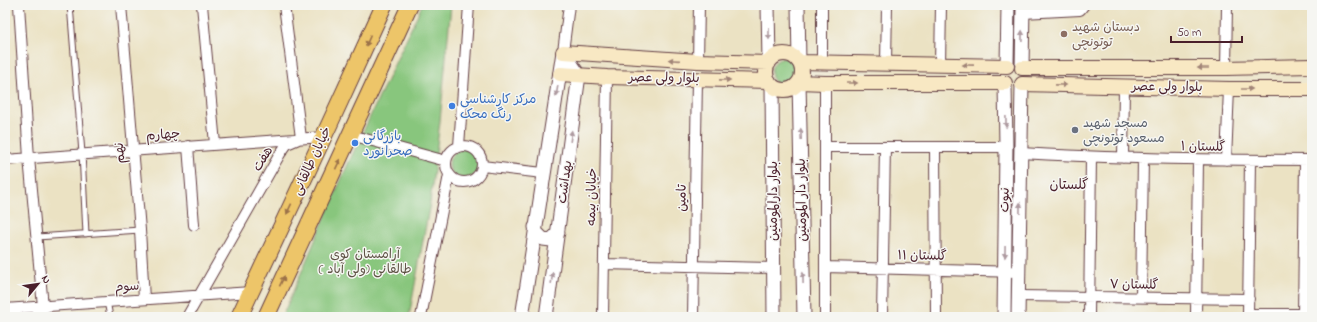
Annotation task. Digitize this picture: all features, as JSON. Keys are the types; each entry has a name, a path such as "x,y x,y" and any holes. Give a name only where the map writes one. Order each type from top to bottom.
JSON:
{"main road":[{"name":"خیابان طالقانی","path":"239,317 324,137 384,5"},
{"name":"خیابان طالقانی","path":"266,317 410,5"},
{"name":"بلوار ولی عصر","path":"563,52 698,62 769,63"},
{"path":"784,54 790,55 799,62 802,72 799,82 795,86 790,89 778,89 770,83 767,75 767,68 773,58 784,54"},
{"path":"799,62 1007,66 1016,64 1022,68 1025,74 1022,84 1015,87 1005,83 799,82"},
{"path":"1005,83 1002,76 1004,69 1007,66"},
{"name":"بلوار ولی عصر","path":"1022,68 1226,68 1312,66"},
{"name":"بلوار ولی عصر","path":"560,74 770,83"},
{"name":"بلوار ولی عصر","path":"1022,84 1229,89 1312,88"}],"street":[{"path":"19,5 29,158 44,317"},
{"name":"نهم","path":"121,5 132,150 140,230 144,299"},
{"path":"202,5 215,144"},
{"path":"284,5 301,138"},
{"path":"459,146 469,5"},
{"name":"بهداشت","path":"522,317 543,173 560,74 569,5"},
{"path":"698,62 699,5"},
{"path":"768,5 769,63"},
{"path":"798,5 799,62"},
{"path":"822,5 822,62"},
{"path":"886,63 887,5"},
{"path":"940,65 941,5"},
{"path":"1007,66 1008,5"},
{"path":"1022,68 1023,9 1080,10 1084,5"},
{"path":"1226,68 1227,5"},
{"path":"563,52 579,75"},
{"name":"بهداشت","path":"546,317 579,75"},
{"name":"خیابان بیمه","path":"603,317 607,77"},
{"name":"تامین","path":"693,317 697,79"},
{"name":"بلوار دار المومنین","path":"799,82 804,317"},
{"name":"بلوار دارالمومنین","path":"770,83 774,317"},
{"path":"825,83 825,317"},
{"name":"نبوت","path":"1004,317 1006,147 1005,83"},
{"name":"نبوت","path":"1018,317 1022,84"},
{"path":"1123,158 1124,86"},
{"path":"1226,160 1229,89"},
{"path":"351,135 446,161"},
{"name":"چهارم","path":"5,160 82,153 324,137"},
{"name":"هفت","path":"187,317 280,154 287,144 301,138"},
{"path":"188,146 194,225"},
{"path":"459,146 465,146 476,150 482,160 482,166 477,177 472,181 460,182 454,180 446,170 446,161 450,153 459,146"},
{"path":"824,147 1006,147 1021,154"},
{"path":"882,317 885,147"},
{"path":"935,147 936,317"},
{"name":"گلستان ۱","path":"1021,154 1091,158 1309,160"},
{"path":"1089,317 1091,158"},
{"path":"1142,298 1143,158"},
{"path":"1196,317 1198,160"},
{"path":"1250,160 1248,316 1303,316 1308,286 1309,160"},
{"path":"482,166 543,173"},
{"path":"421,317 450,175"},
{"path":"535,226 536,232 543,239 551,240 558,233"},
{"path":"604,264 774,268"},
{"name":"گلستان ۱۱","path":"825,267 1019,272"},
{"name":"سوم","path":"5,309 251,292"},
{"name":"گلستان ۷","path":"1018,296 1248,300"}],"lane":[{"path":"70,5 82,153 86,234"},
{"path":"36,237 140,230"},
{"path":"107,301 110,317"}],"green space":[{"name":"آرامستان کوی طالقانی (ولی آباد )","path":"422,5 451,5 440,121 430,203 409,317 282,317 348,164"},
{"path":"785,58 795,62 799,72 795,82 785,86 775,82 771,72 775,62"},
{"path":"464,149 475,153 479,164 475,175 464,179 453,175 449,164 453,153"}],"place":[{"name":"دبستان شهید توتونچی","path":"1064,34"},
{"name":"مرکز کارشناسی رنگ محک","path":"452,106"},
{"name":"مسجد شهید مسعود توتونچی","path":"1075,130"},
{"name":"بازرگانی صحرانورد","path":"355,143"}],"district":[{"name":"گلستان","path":"1069,185"}]}
